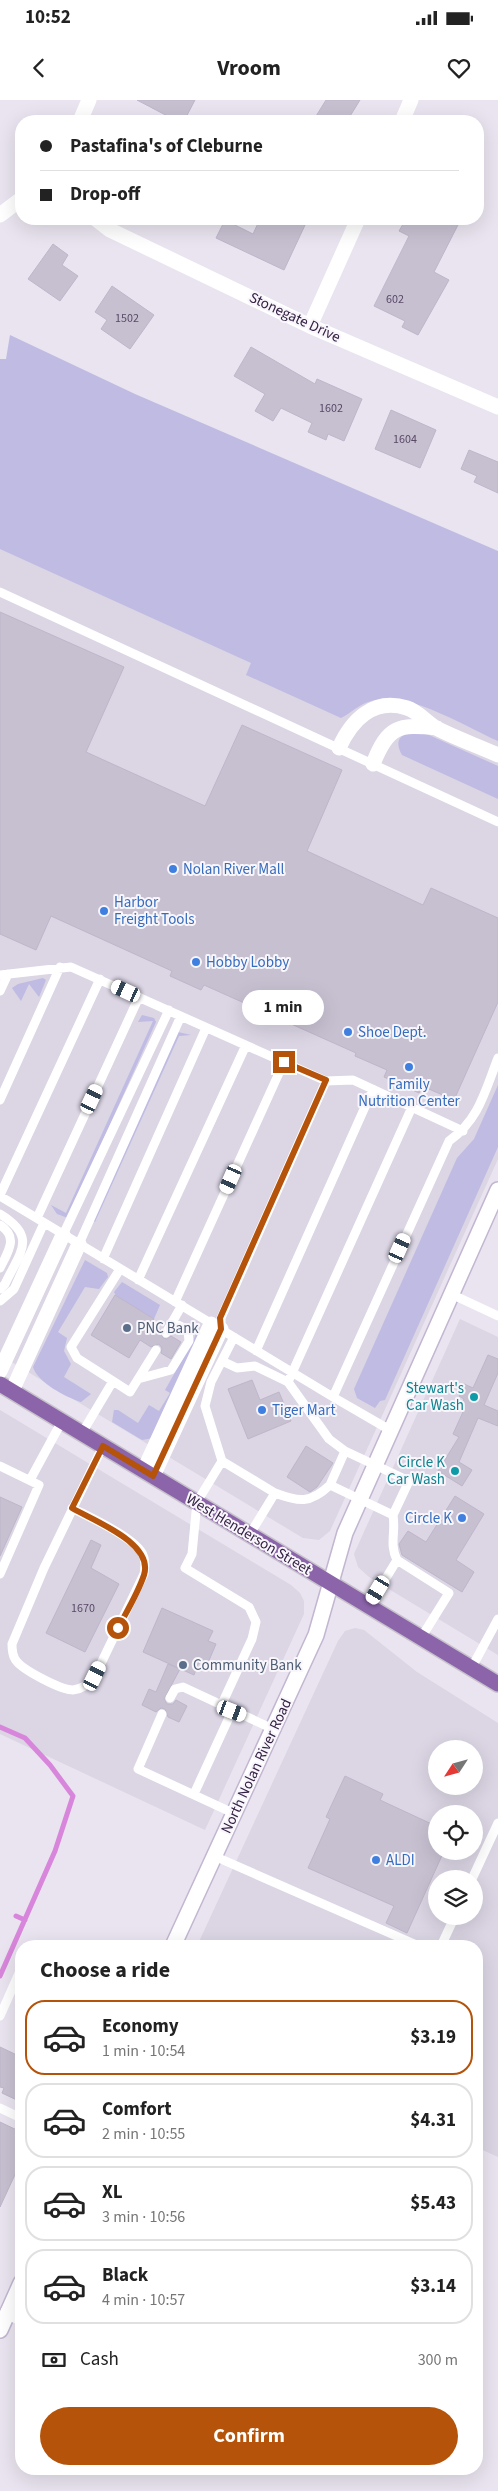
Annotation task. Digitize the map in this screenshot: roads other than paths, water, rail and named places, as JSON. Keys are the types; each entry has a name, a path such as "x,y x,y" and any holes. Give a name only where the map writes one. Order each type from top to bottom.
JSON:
{"main road":[{"name":"West Henderson Street","path":"6,1388 498,1684"}],"street":[{"path":"83,115 89,100"},
{"path":"405,115 412,100"},
{"path":"0,215 15,204"},
{"name":"Stonegate Drive","path":"104,225 110,230 310,326 498,407"},
{"path":"310,326 355,225"},
{"path":"338,748 348,729 357,718 385,706 406,707 437,728 498,755"},
{"path":"373,764 386,738 397,729 407,725 437,728"},
{"name":"North Nolan River Road","path":"176,1940 316,1635 345,1534 498,1190"},
{"path":"0,1371 65,1230"},
{"path":"6,1388 81,1239"},
{"path":"149,1473 218,1324"},
{"path":"0,2330 14,2315"}],"lane":[{"path":"0,592 498,822"},
{"path":"0,991 4,974 71,966 206,1028 326,1080 353,1080 463,1131"},
{"path":"0,1100 60,967"},
{"path":"100,980 0,1196 40,1220 81,1239 103,1259 178,1304 218,1324 234,1338 332,1398 390,1430"},
{"path":"0,1301 14,1289 40,1220 139,997"},
{"path":"65,1230 169,1010"},
{"path":"81,1239 181,1016"},
{"path":"103,1259 206,1028"},
{"path":"138,1280 246,1045"},
{"path":"332,1398 449,1141 463,1131 474,1118 498,1058"},
{"path":"166,1333 284,1062"},
{"path":"218,1324 326,1080"},
{"path":"256,1351 373,1089"},
{"path":"288,1382 412,1107"},
{"path":"0,1214 18,1226 23,1242 5,1284 0,1289"},
{"path":"0,1225 8,1230 12,1236 12,1242 0,1268"},
{"path":"120,1269 73,1342 72,1353 130,1392 156,1350"},
{"path":"451,1294 498,1316"},
{"path":"140,1377 171,1370 189,1341 188,1330 172,1322"},
{"path":"234,1338 211,1382 205,1406 222,1461 275,1493 294,1500 306,1500 320,1494 330,1485 345,1452"},
{"path":"222,1360 237,1368 255,1366 288,1382 329,1439 345,1452 409,1481 393,1515 394,1532 391,1543 397,1560 449,1593 421,1638"},
{"path":"82,1433 112,1381"},
{"path":"30,1480 62,1421"},
{"path":"72,1508 133,1543 143,1555 145,1563 144,1574 95,1676 84,1688 74,1690 65,1689 21,1666 12,1653 12,1644 72,1508 103,1446"},
{"path":"221,1706 252,1639 256,1622 249,1607 186,1568 192,1554 197,1502 222,1461"},
{"path":"0,1466 39,1485 0,1574"},
{"path":"330,1485 393,1515"},
{"path":"250,1534 275,1493"},
{"path":"369,1606 397,1560"},
{"path":"472,1669 498,1618"},
{"path":"170,1698 175,1689 183,1688 273,1729"},
{"path":"194,1794 232,1711"},
{"path":"162,1714 138,1769 233,1813"},
{"path":"476,1870 498,1823"},
{"path":"214,1856 405,1940"},
{"path":"444,1940 451,1925"},
{"path":"0,2016 15,1982"},
{"path":"0,2108 15,2115"}],"waterway":[{"path":"0,1727 25,1738 50,1765 73,1796 55,1851 16,1940"},
{"path":"16,1916 25,1920"},
{"path":"0,1976 15,1942"}],"place":[{"name":"Nolan River Mall","path":"173,869"},
{"name":"Harbor Freight Tools","path":"104,911"},
{"name":"Hobby Lobby","path":"196,962"},
{"name":"Shoe Dept.","path":"348,1032"},
{"name":"Family Nutrition Center","path":"409,1067"},
{"name":"PNC Bank","path":"127,1328"},
{"name":"Stewart's Car Wash","path":"474,1397"},
{"name":"Tiger Mart","path":"262,1410"},
{"name":"Circle K Car Wash","path":"455,1471"},
{"name":"Circle K","path":"462,1518"},
{"name":"Community Bank","path":"183,1665"},
{"name":"ALDI","path":"376,1860"}]}
